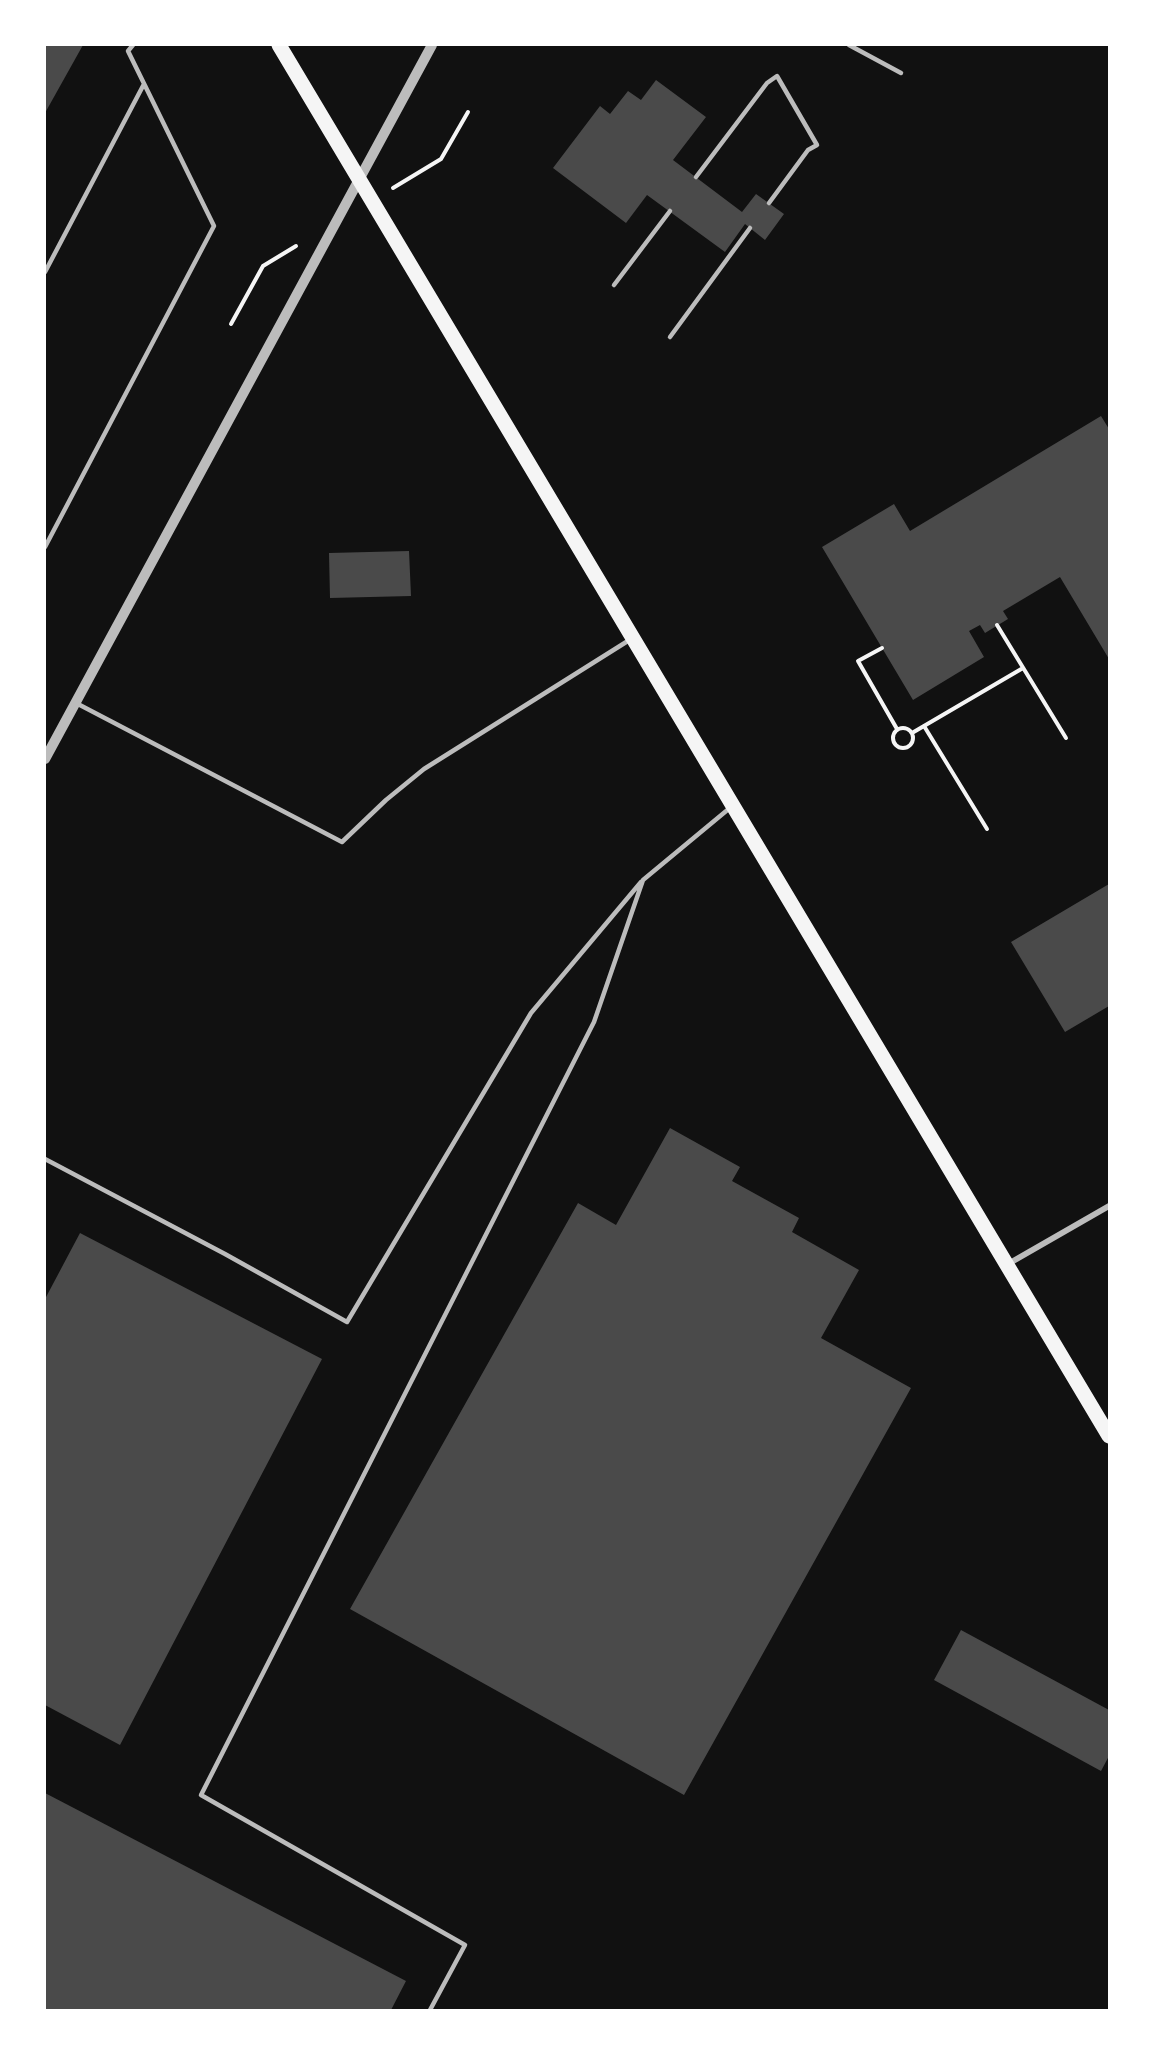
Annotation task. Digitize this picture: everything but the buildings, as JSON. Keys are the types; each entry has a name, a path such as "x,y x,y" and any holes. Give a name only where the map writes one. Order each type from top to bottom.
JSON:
{"main road":[{"path":"279,45 1109,1436"}],"street":[{"path":"45,759 432,45"},
{"path":"1007,1265 1109,1206"}],"lane":[{"path":"45,547 214,225 128,51 133,45"},
{"path":"849,45 901,73"},
{"path":"696,177 767,83 777,76 818,145 808,150 769,203"},
{"path":"45,272 144,84"},
{"path":"614,285 670,211"},
{"path":"670,337 750,228"},
{"path":"76,703 342,842 386,800 424,769 633,638"},
{"path":"45,1159 347,1322 531,1013 643,880 733,805"},
{"path":"430,2010 465,1945 201,1795 594,1022 643,880"}],"path":[{"path":"441,159 468,112"},
{"path":"231,324 263,266"},
{"path":"997,625 1066,738"},
{"path":"882,648 858,661 897,729"},
{"path":"912,733 1023,668"},
{"path":"924,726 987,829"},
{"path":"907,728 912,733 913,738 910,745 902,748 894,741 893,735 897,729 907,728"}]}
